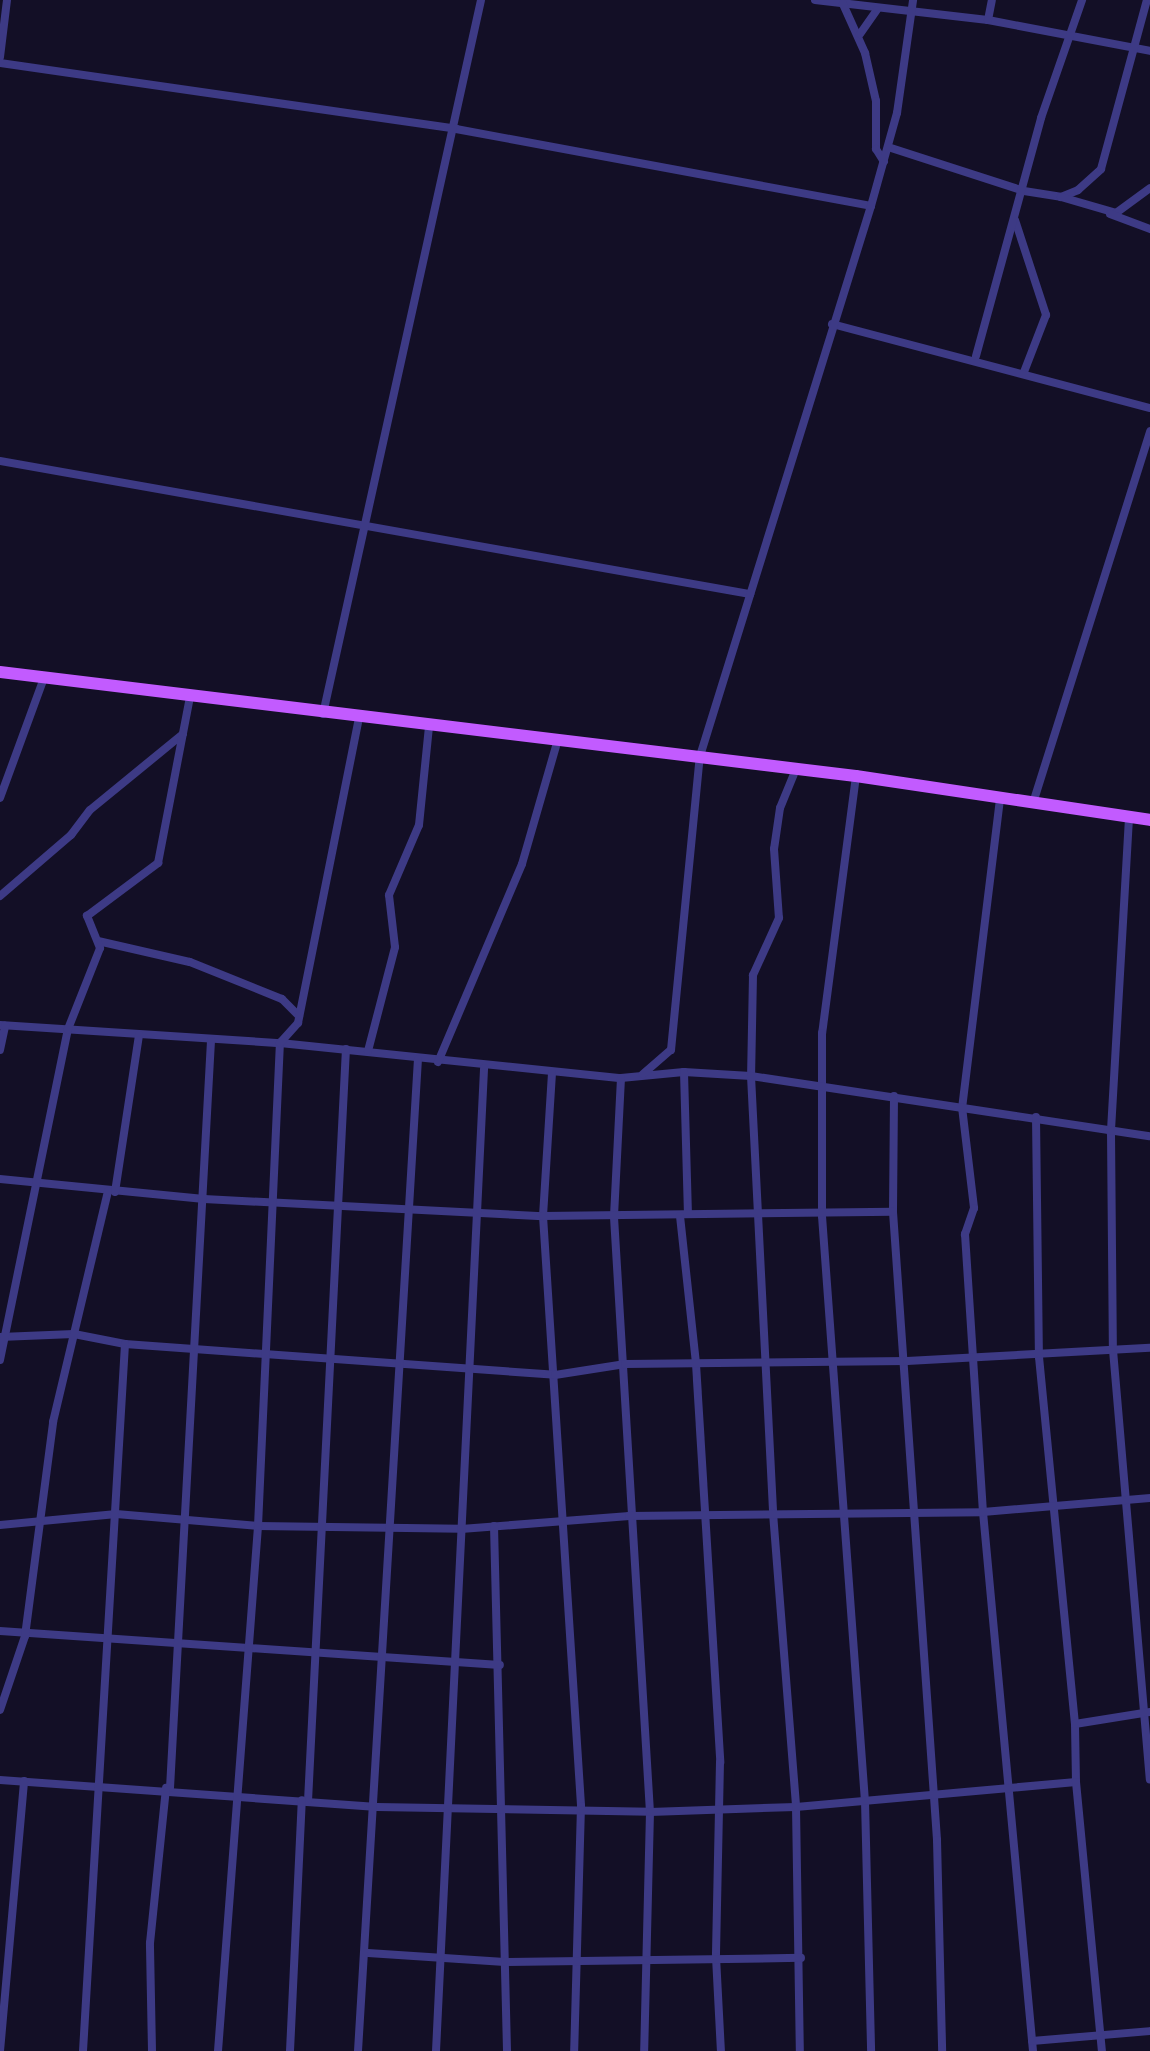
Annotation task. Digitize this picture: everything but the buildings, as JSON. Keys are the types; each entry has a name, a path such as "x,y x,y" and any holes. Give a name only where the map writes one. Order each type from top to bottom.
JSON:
{"main road":[{"path":"0,672 557,743 856,776 1150,820"}],"street":[{"path":"0,57 7,0"},
{"path":"323,713 362,524 456,129 481,0"},
{"path":"815,0 877,10 988,20 1150,51"},
{"path":"635,1077 658,1068 671,1050 700,757 832,324 872,206 888,147 913,0"},
{"path":"988,20 992,0"},
{"path":"976,356 1067,34 1082,0"},
{"path":"1061,197 1093,181 1101,169 1137,49 1147,0"},
{"path":"843,4 860,34 876,101 876,149 884,162"},
{"path":"860,34 877,10"},
{"path":"0,63 456,129 872,206"},
{"path":"888,147 1024,191 1061,197 1150,229"},
{"path":"1108,212 1125,210 1150,188"},
{"path":"1015,220 1046,315 1024,372"},
{"path":"832,324 1150,408"},
{"path":"1033,803 1150,430"},
{"path":"0,461 750,594"},
{"path":"0,798 44,678"},
{"path":"190,697 158,863 91,909 86,922 99,941 190,962 275,995 299,1016"},
{"path":"218,2051 235,1795 258,1526 268,1202 280,1043 299,1016 359,718"},
{"path":"368,1051 395,947 389,895 419,825 429,727"},
{"path":"0,897 71,835 90,810 183,734"},
{"path":"438,1062 522,864 557,743"},
{"path":"796,769 780,808 774,849 779,918 753,975 751,1076 755,1215 773,1513 796,1807 802,1958 800,2051"},
{"path":"856,776 822,1033 822,1216 836,1363 844,1511 866,1801 871,2051"},
{"path":"1000,799 962,1107 974,1208 965,1234 983,1512 1033,2051"},
{"path":"1129,818 1111,1133 1113,1350 1150,1779"},
{"path":"0,1360 2,1337 68,1029 99,941"},
{"path":"0,1050 2,1026 211,1041 280,1043 368,1051 484,1068 621,1078 684,1072 751,1076 824,1089 1036,1116 1111,1133 1150,1136"},
{"path":"0,1710 25,1636 39,1526 74,1335 112,1192 139,1035"},
{"path":"152,2051 150,1943 168,1788 180,1640 211,1041"},
{"path":"290,2051 316,1652 346,1049"},
{"path":"358,2051 368,1953 377,1807 406,1209 418,1060"},
{"path":"436,2051 437,1960 484,1068"},
{"path":"684,1072 684,1215 696,1364 701,1518 720,1811 716,1957 721,2051"},
{"path":"552,1073 543,1216 581,1806 574,2051"},
{"path":"621,1078 614,1217 625,1364 629,1516 650,1812 649,1956 644,2051"},
{"path":"894,1096 893,1212 907,1361 912,1513 932,1798 942,2051"},
{"path":"1036,1116 1039,1357 1051,1504 1075,1724 1076,1782 1102,2051"},
{"path":"0,1179 204,1199 543,1216 822,1216 893,1212"},
{"path":"2,1337 74,1335 125,1345 555,1375 625,1364 836,1363 1039,1357 1150,1348"},
{"path":"83,2051 111,1639 125,1345"},
{"path":"0,1525 39,1526 116,1514 258,1526 461,1529 564,1518 701,1518 844,1511 983,1512 1124,1497 1150,1498"},
{"path":"494,1526 500,1665 507,2051"},
{"path":"0,1631 25,1636 180,1640 248,1648 500,1665"},
{"path":"1075,1724 1146,1713"},
{"path":"0,1780 168,1788 377,1807 581,1806 650,1812 720,1811 932,1798 1008,1792 1076,1782"},
{"path":"0,2051 24,1781"},
{"path":"368,1953 437,1960 505,1962 649,1956 802,1958"},
{"path":"1032,2041 1150,2031"}]}
